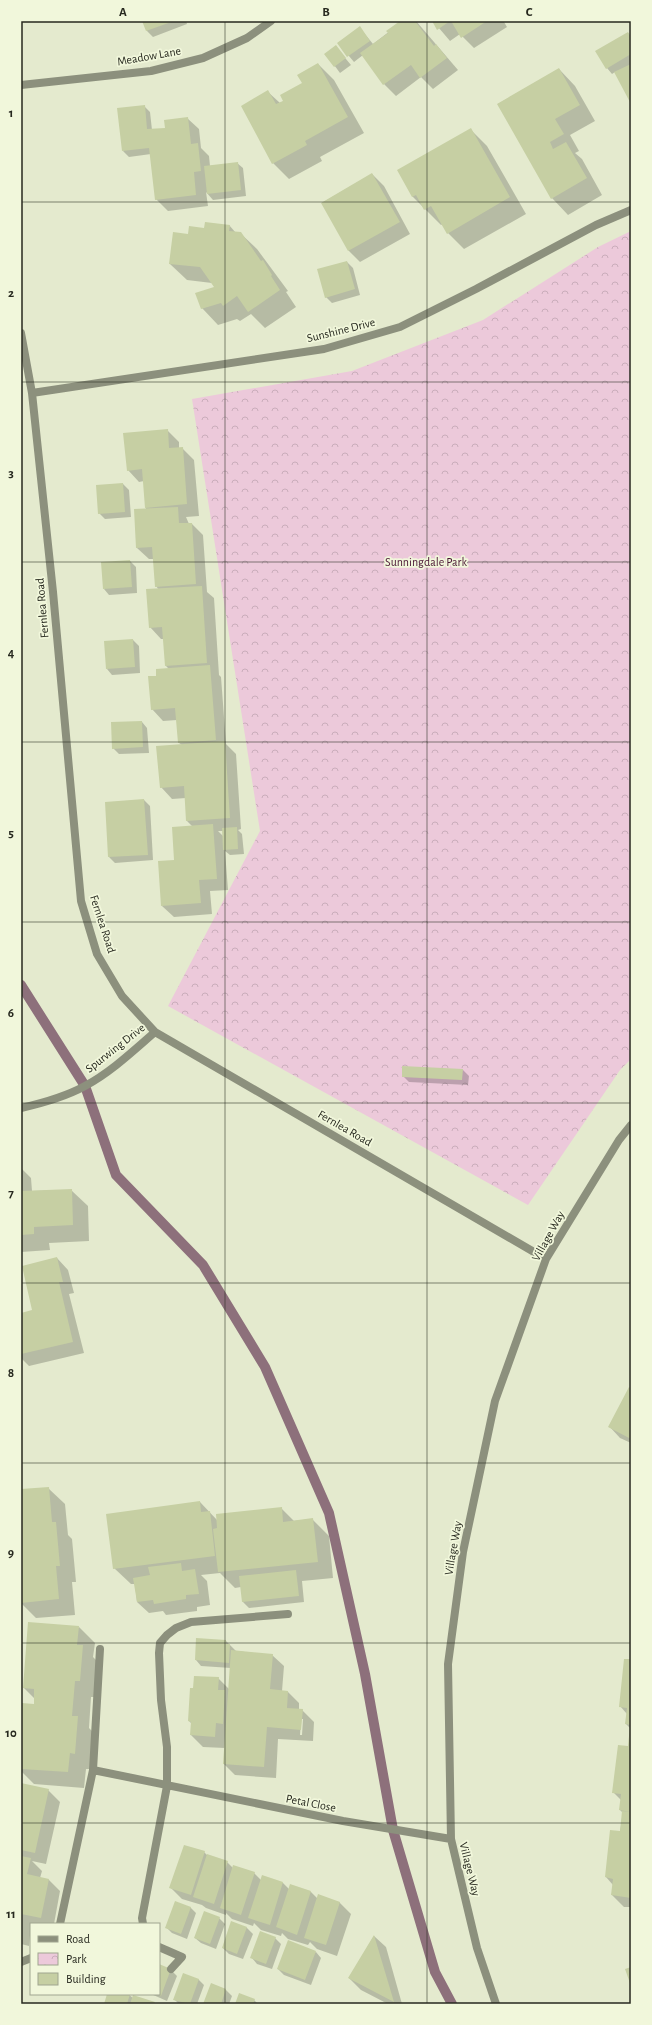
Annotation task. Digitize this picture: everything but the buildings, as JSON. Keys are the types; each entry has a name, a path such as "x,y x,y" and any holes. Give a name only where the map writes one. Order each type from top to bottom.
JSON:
{"street":[{"name":"Meadow Lane","path":"21,85 152,71 203,58 247,38 271,21"},
{"name":"Sunshine Drive","path":"32,393 324,349 400,327 476,289 596,225 631,210"},
{"name":"Fernlea Road","path":"21,333 32,393 54,600 81,901 97,954 122,996 155,1032 546,1259"},
{"name":"Spurwing Drive","path":"21,1108 50,1101 85,1086 124,1059 155,1032"},
{"name":"Village Way","path":"496,2004 477,1948 450,1839 448,1664 463,1552 495,1401 546,1259 619,1140 631,1125"},
{"path":"143,1923 142,1918 167,1786 167,1747 161,1700 160,1643 176,1628 191,1622 288,1614"},
{"path":"60,1923 93,1770 100,1649"},
{"name":"Petal Close","path":"93,1770 343,1821 450,1839"},
{"path":"160,1948 182,1957 171,1969"}],"green space":[{"name":"Sunningdale Park","path":"631,231 631,1059 620,1070 528,1205 168,1006 260,831 192,399 352,371 483,320 598,247"}],"waterway":[{"path":"21,985 85,1086 116,1175 203,1265 265,1367 329,1513 365,1674 393,1830 435,1972 452,2004"}]}
